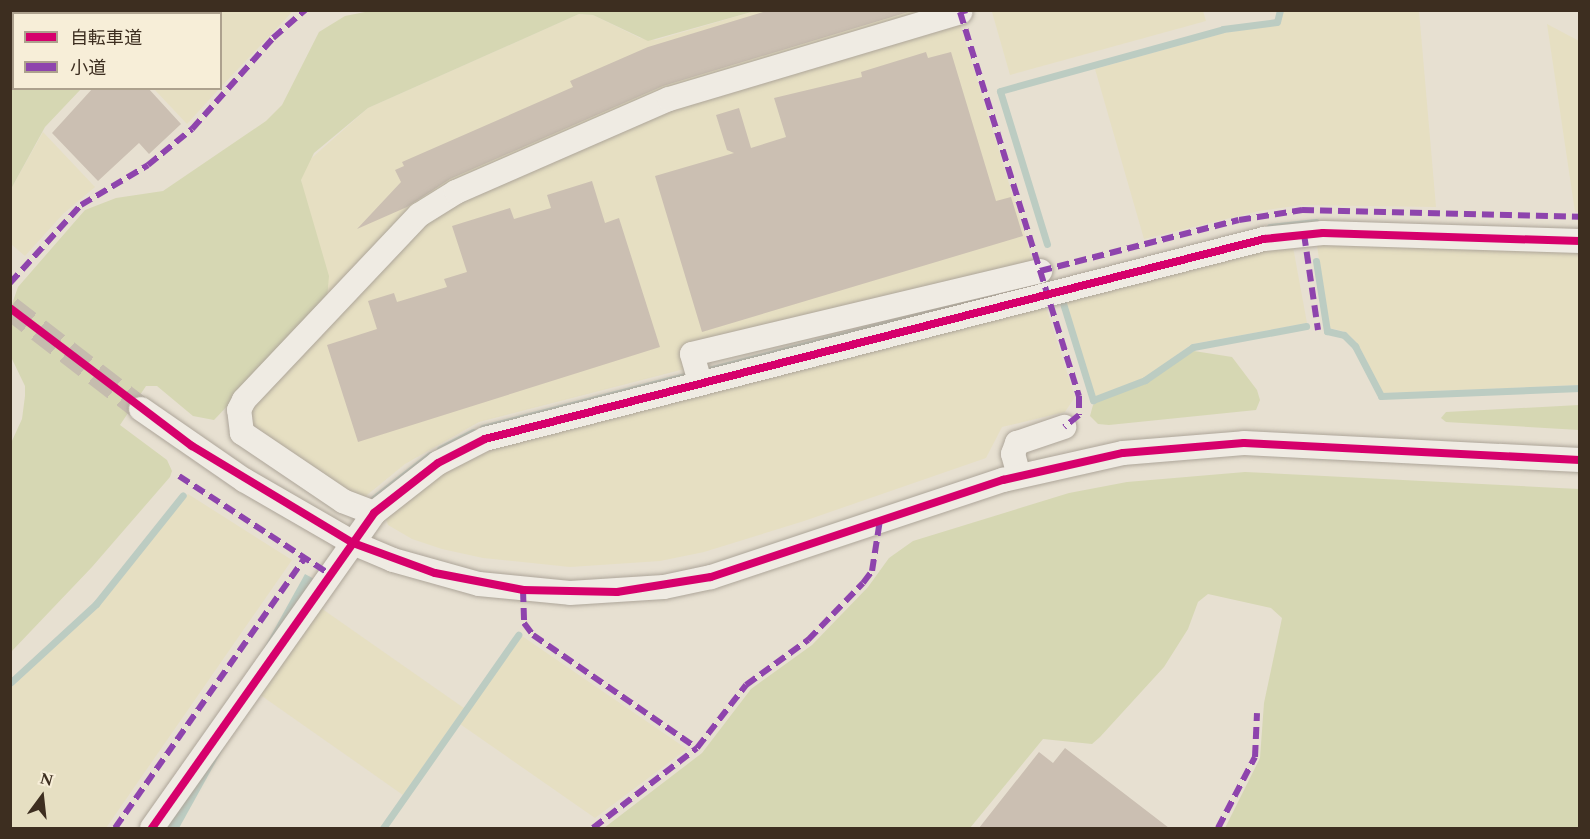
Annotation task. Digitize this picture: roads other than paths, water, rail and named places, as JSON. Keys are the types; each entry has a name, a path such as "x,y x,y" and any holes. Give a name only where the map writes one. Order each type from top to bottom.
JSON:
{"street":[{"path":"374,513 344,501 242,433 239,410 244,399 419,215 456,192 669,99 960,12"},
{"path":"152,828 374,513 430,468 485,439 697,373 1284,236 1323,233 1580,241"},
{"path":"697,373 692,354 1040,271"},
{"path":"141,409 244,480 353,543 393,560 478,584 570,593 617,592 711,577 1018,476 1123,453 1244,443 1580,460"},
{"path":"1018,476 1013,454 1017,443 1064,427"}],"waterway":[{"path":"1047,244 1000,91 1223,29 1277,22 1280,10"},
{"path":"1270,227 1316,222"},
{"path":"1316,261 1327,331 1344,335 1355,346 1381,396 1580,388"},
{"path":"483,428 1027,288"},
{"path":"1062,300 1093,400 1145,380 1193,347 1306,326"},
{"path":"440,449 473,432"},
{"path":"372,500 430,455"},
{"path":"10,683 96,604 183,495"},
{"path":"383,828 518,635"}],"tunnel":[{"path":"10,308 141,409"}]}
